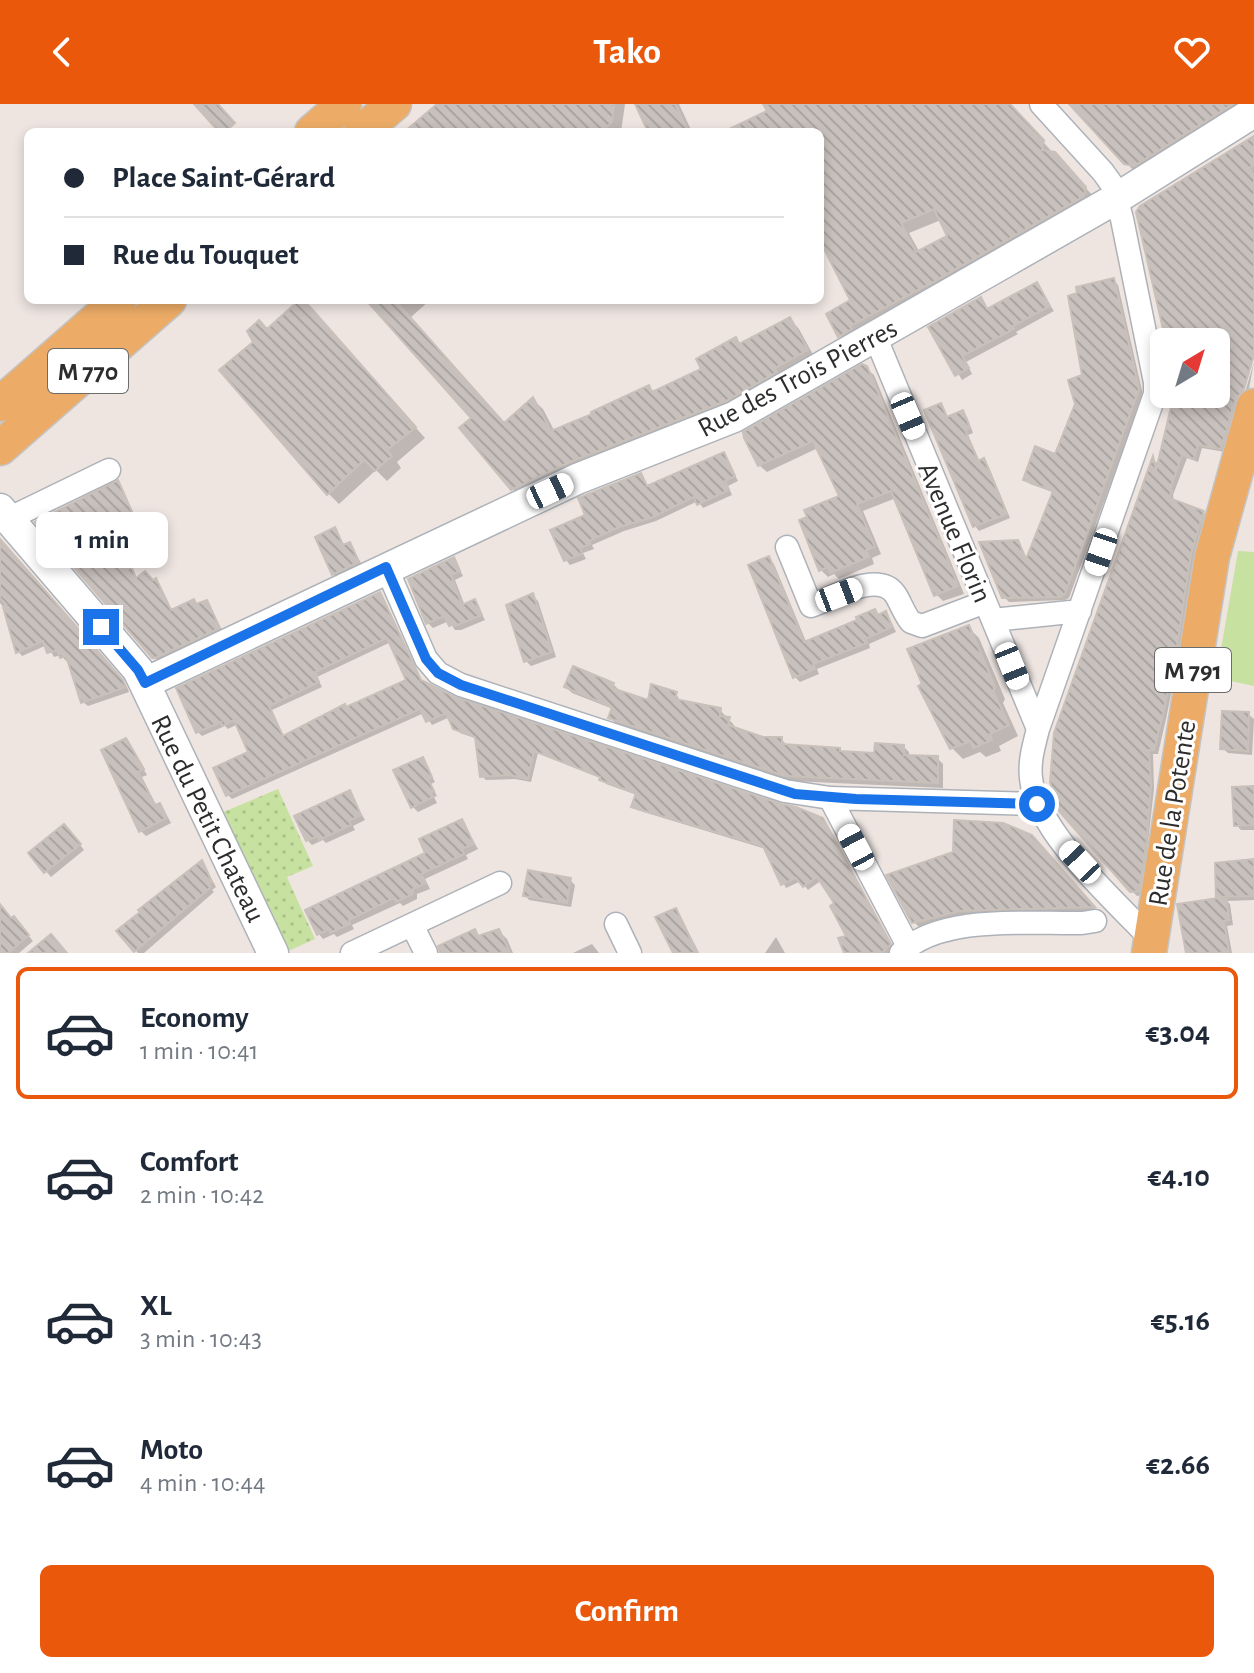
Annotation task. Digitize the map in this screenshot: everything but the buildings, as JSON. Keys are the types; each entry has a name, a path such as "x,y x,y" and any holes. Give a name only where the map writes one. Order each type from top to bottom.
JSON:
{"main road":[{"path":"317,128 344,104"},
{"path":"366,128 394,104"},
{"name":"M 770","path":"0,404 114,304"},
{"name":"M 770","path":"0,448 164,304"},
{"name":"Rue de la Potente","path":"1149,948 1214,546 1254,406"}],"street":[{"path":"1041,104 1103,172 1117,198 1155,394 1038,729 1030,775 1037,804 1049,828 1149,948"},
{"name":"Rue des Trois Pierres","path":"145,683 577,479 734,417 1117,198 1254,112"},
{"name":"Avenue Florin","path":"875,336 1038,729"},
{"path":"4,514 109,470"},
{"name":"Rue du Petit Chateau","path":"4,514 138,670 273,953"},
{"path":"787,547 811,606 873,582 894,593 907,617 922,626 989,611 1080,611"},
{"path":"386,567 426,659 447,679 785,791 830,798 1037,804"},
{"path":"830,798 904,949 927,934 951,927 1095,921"},
{"path":"352,953 500,883"},
{"path":"616,924 630,953"},
{"path":"412,925 426,953"}],"green space":[{"path":"1238,551 1254,552 1254,686 1216,678"},
{"path":"278,789 313,866 287,877 315,939 286,952 221,813"}],"route":[{"path":"101,627 138,670 145,683 386,567 426,659 438,673 461,685 795,794 830,798 1037,804"}]}
